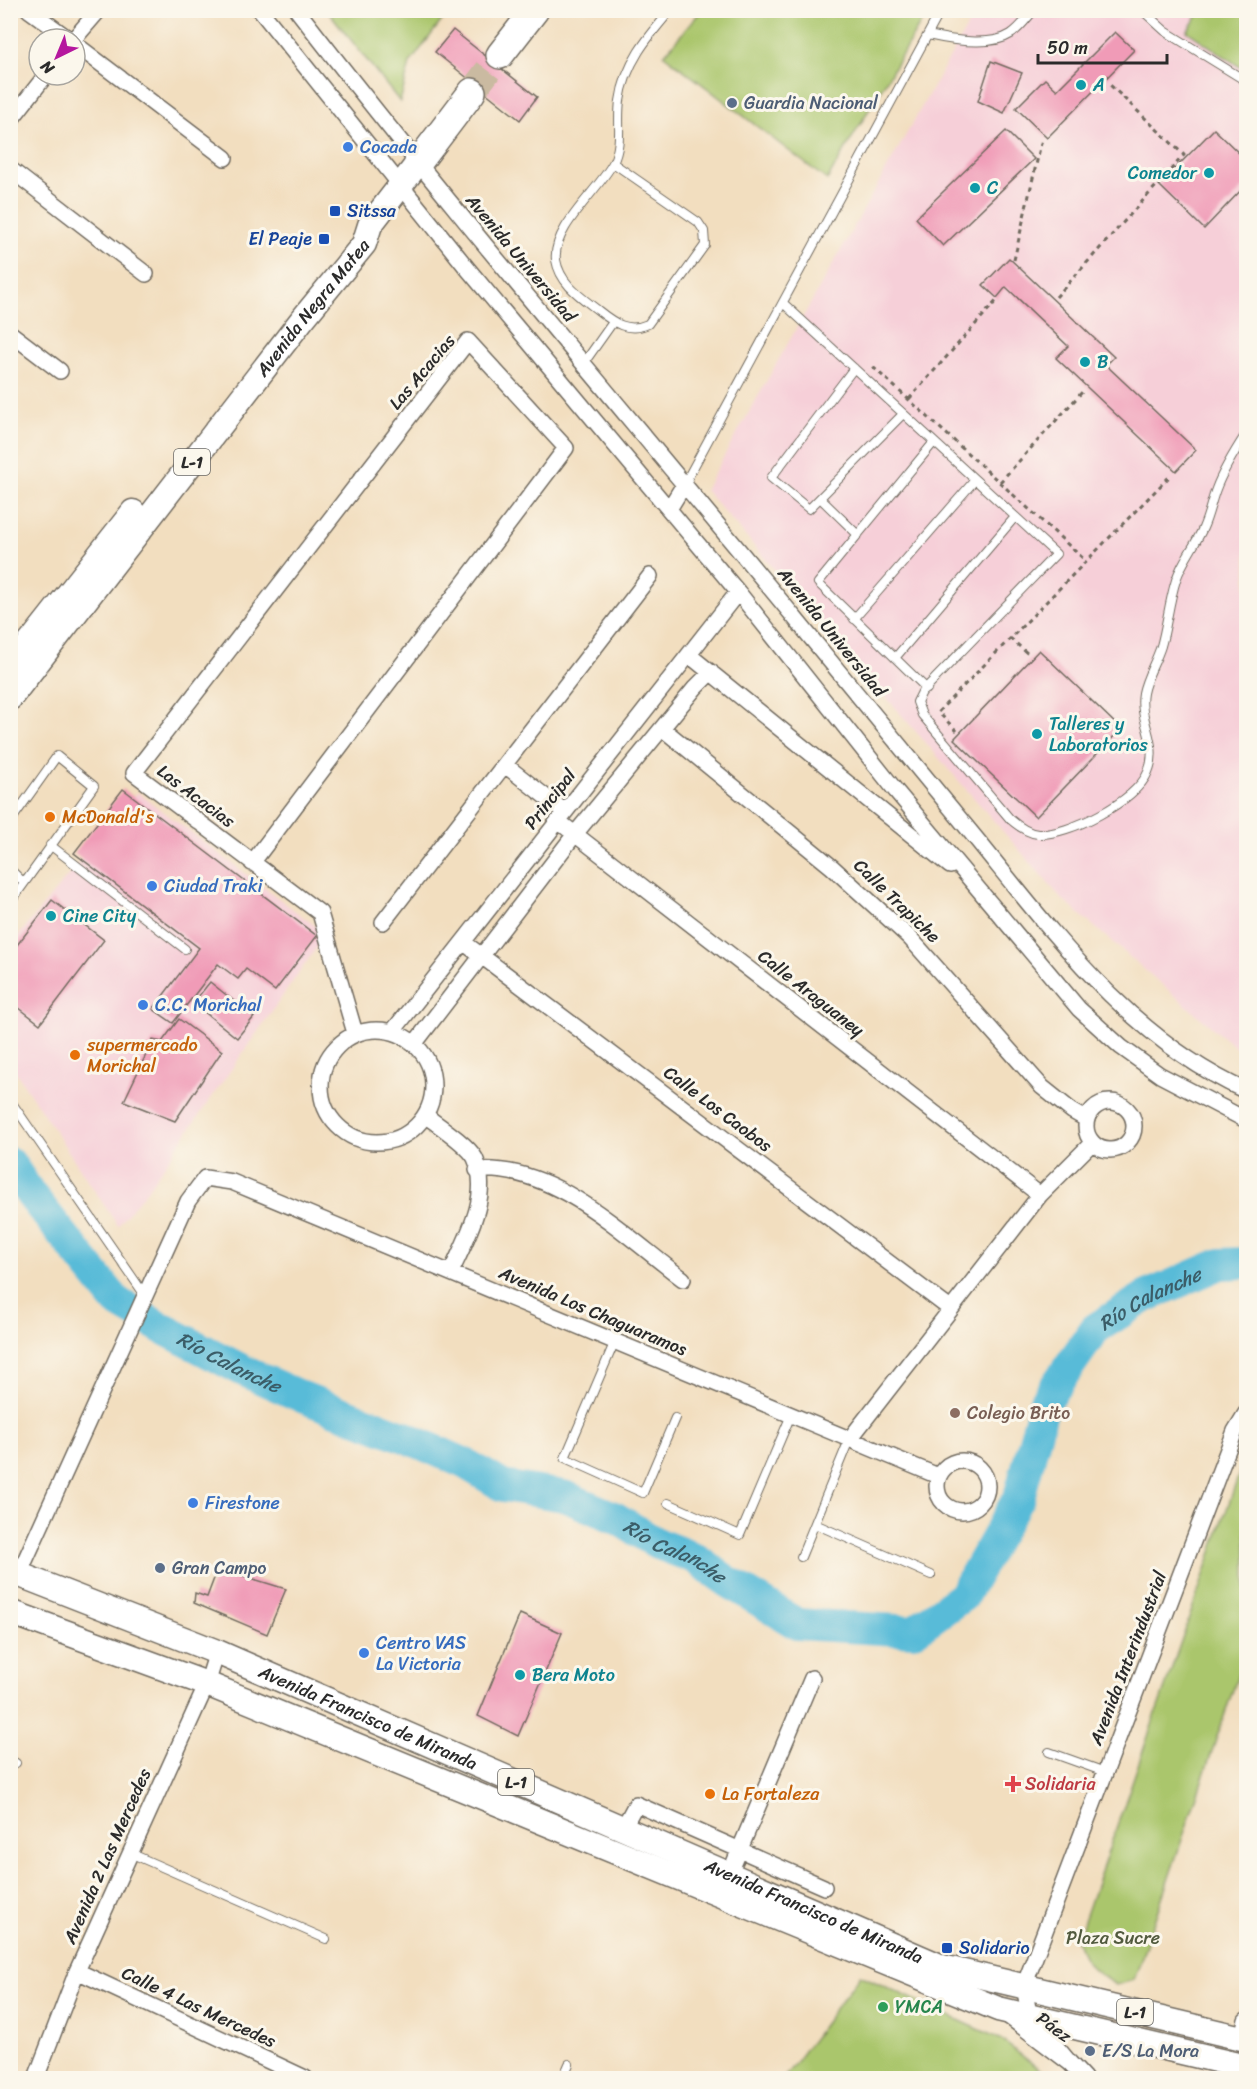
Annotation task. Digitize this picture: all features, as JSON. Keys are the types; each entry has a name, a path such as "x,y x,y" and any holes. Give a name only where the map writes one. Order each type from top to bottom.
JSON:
{"highway":[{"path":"501,55 535,10"},
{"path":"418,163 472,92"}],"main road":[{"name":"L-1","path":"370,225 418,163"},
{"name":"Avenida Negra Matea","path":"10,668 349,237 370,225"},
{"name":"Avenida Negra Matea","path":"10,698 301,321 364,244 370,225"},
{"name":"Avenida Francisco de Miranda","path":"15,1572 217,1652 942,1967 1024,1986"},
{"name":"Avenida Francisco de Miranda","path":"10,1612 207,1684 998,2009 1029,2014"},
{"name":"L-1","path":"1024,1986 1245,2032"},
{"name":"L-1","path":"1029,2014 1246,2067"}],"street":[{"path":"29,10 52,27"},
{"path":"84,27 99,10"},
{"path":"260,10 402,184 474,277 738,591 896,791 1079,1009 1121,1047 1160,1075 1246,1120"},
{"name":"Avenida Universidad","path":"297,10 401,144 685,483 1058,939 1137,1021 1176,1052 1246,1091"},
{"path":"87,53 225,158"},
{"path":"10,121 37,87"},
{"path":"10,169 146,274"},
{"path":"10,333 60,370"},
{"name":"Las Acacias","path":"252,863 566,448 468,341 134,773 252,863 320,912 355,1033"},
{"path":"669,509 685,483"},
{"path":"383,922 650,576"},
{"name":"Principal","path":"393,1031 738,591"},
{"path":"689,655 977,889"},
{"path":"415,1043 575,834 695,687 711,672"},
{"name":"Calle Trapiche","path":"663,729 832,867 910,938 1041,1087 1071,1111 1086,1119"},
{"name":"Calle Araguaney","path":"505,765 561,817 575,834 1040,1195"},
{"name":"Calle Los Caobos","path":"463,942 949,1308"},
{"path":"374,1029 393,1031 415,1043 427,1059 434,1078 433,1097 426,1116 413,1130 396,1140 377,1143 358,1140 341,1130 328,1115 321,1097 321,1077 327,1059 338,1044 355,1033 374,1029"},
{"path":"1109,1101 1123,1105 1133,1118 1133,1132 1123,1146 1107,1150 1092,1143 1087,1135 1086,1119 1094,1107 1109,1101"},
{"path":"426,1116 475,1157 481,1190 477,1209 451,1272"},
{"path":"849,1440 949,1308 1040,1195 1092,1143"},
{"path":"477,1170 506,1170 537,1178 578,1200 683,1279"},
{"name":"Avenida Los Chaguaramos","path":"141,1300 188,1201 205,1178 232,1182 938,1476"},
{"path":"15,1572 141,1300"},
{"name":"Avenida Interindustrial","path":"1024,1986 1235,1431 1246,1413"},
{"name":"Avenida 2 Las Mercedes","path":"36,2079 77,1971 207,1684 217,1652"},
{"path":"729,1875 812,1678"},
{"path":"623,1828 636,1804 824,1887"},
{"name":"Calle 4 Las Mercedes","path":"77,1971 305,2079"},
{"path":"1024,1986 1029,2014 1070,2063"},
{"name":"Páez","path":"998,2009 1070,2063 1084,2079"}],"lane":[{"path":"613,163 698,222 704,231 705,245 648,324 637,329 613,322 572,290 562,278 556,260 557,241 613,163 621,135 620,103 624,80 636,54 671,10"},
{"path":"685,483 941,10"},
{"path":"928,34 958,41 1001,39 1016,30 1034,10"},
{"path":"1142,10 1165,31 1246,81"},
{"path":"783,303 1056,555 919,697 919,711 1010,819 1021,828 1040,834 1105,812 1130,797 1144,782 1151,763 1152,744 1143,714 1143,691 1161,646 1177,577 1203,527 1215,490 1227,465 1246,434"},
{"path":"584,363 613,322"},
{"path":"854,368 771,478 809,509 903,414"},
{"path":"927,689 818,583 934,442"},
{"path":"854,619 975,480"},
{"path":"820,498 858,535"},
{"path":"895,658 1015,517"},
{"path":"10,822 57,756 94,786 10,903"},
{"path":"50,845 185,949"},
{"path":"10,869 24,883"},
{"path":"10,1100 141,1300"},
{"path":"615,1341 565,1458 643,1493 675,1418"},
{"path":"668,1503 740,1535 791,1415"},
{"path":"801,1557 849,1440"},
{"path":"815,1524 931,1575"},
{"path":"1049,1752 1105,1772"},
{"path":"130,1853 326,1940"},
{"path":"563,2079 568,2064"}],"path":[{"path":"1056,297 1184,155 1109,84"},
{"path":"1014,260 1042,139"},
{"path":"909,399 998,299"},
{"path":"865,359 1086,561"},
{"path":"1000,482 1083,391"},
{"path":"957,731 938,712 1169,477"},
{"path":"1010,638 1028,654"}],"shaded area":[{"path":"976,11 1246,11 1246,1048 1243,1054 1062,899 705,490"},
{"name":"C.C. Morichal","path":"137,792 326,934 147,1190 118,1226 11,1065 10,946"}],"green space":[{"path":"328,11 449,11 410,63 400,102"},
{"path":"701,11 928,11 827,180 664,55"},
{"path":"1201,11 1246,11 1246,71 1187,31"},
{"name":"Plaza Sucre","path":"1246,1454 1246,1652 1134,1980 1116,1985 1091,1967 1083,1956 1077,1941"},
{"name":"YMCA","path":"860,1975 1000,2039 1051,2078 784,2078"}],"building":[{"path":"453,30 537,97 520,120 435,52"},
{"name":"A","path":"1115,32 1134,50 1047,138 1016,108 1045,79 1057,90"},
{"path":"991,61 1022,73 1004,113 978,101"},
{"name":"Comedor","path":"1214,129 1246,160 1246,185 1204,229 1159,185"},
{"name":"C","path":"1006,131 1034,159 943,246 916,218"},
{"name":"B","path":"1009,258 1114,357 1106,365 1196,450 1176,471 1056,358 1068,346 1006,287 997,298 983,285"},
{"name":"Talleres y Laboratorios","path":"1039,650 1121,729 1036,817 954,739"},
{"path":"123,789 317,936 275,991 246,969 238,979 218,964 173,1023 153,1009 199,948 74,853"},
{"path":"52,900 104,940 40,1024 10,1001 10,954"},
{"path":"210,982 254,1017 237,1038 193,1003"},
{"path":"179,1019 222,1051 175,1121 124,1101 153,1040 162,1042"},
{"path":"218,1568 286,1589 267,1634 194,1603 195,1593 207,1597"},
{"name":"Bera Moto","path":"520,1614 562,1633 518,1736 478,1716"}],"waterway":[{"name":"Río Calanche","path":"10,1163 31,1195 117,1302 246,1372 302,1397 410,1439 466,1464 503,1486 564,1496 616,1518 658,1544 695,1558 727,1581 797,1624 914,1631 963,1596 1019,1497 1045,1401 1095,1329 1145,1297 1220,1264 1246,1263"}],"tunnel":[{"path":"472,92 500,55"}],"place":[{"name":"A","path":"1081,85"},
{"name":"Guardia Nacional","path":"732,103"},
{"name":"Cocada","path":"348,147"},
{"name":"Comedor","path":"1209,173"},
{"name":"C","path":"975,188"},
{"name":"Sitssa","path":"335,211"},
{"name":"El Peaje","path":"324,239"},
{"name":"B","path":"1085,362"},
{"name":"Talleres y Laboratorios","path":"1037,734"},
{"name":"McDonald's","path":"50,817"},
{"name":"Ciudad Traki","path":"152,886"},
{"name":"Cine City","path":"51,916"},
{"name":"C.C. Morichal","path":"143,1005"},
{"name":"supermercado Morichal","path":"75,1055"},
{"name":"Colegio Brito","path":"955,1413"},
{"name":"Firestone","path":"193,1503"},
{"name":"Gran Campo","path":"160,1568"},
{"name":"Centro VAS La Victoria","path":"364,1653"},
{"name":"Bera Moto","path":"520,1675"},
{"name":"Solidaria","path":"1013,1784"},
{"name":"La Fortaleza","path":"710,1794"},
{"name":"Solidario","path":"947,1948"},
{"name":"YMCA","path":"883,2007"},
{"name":"E/S La Mora","path":"1090,2051"}]}
